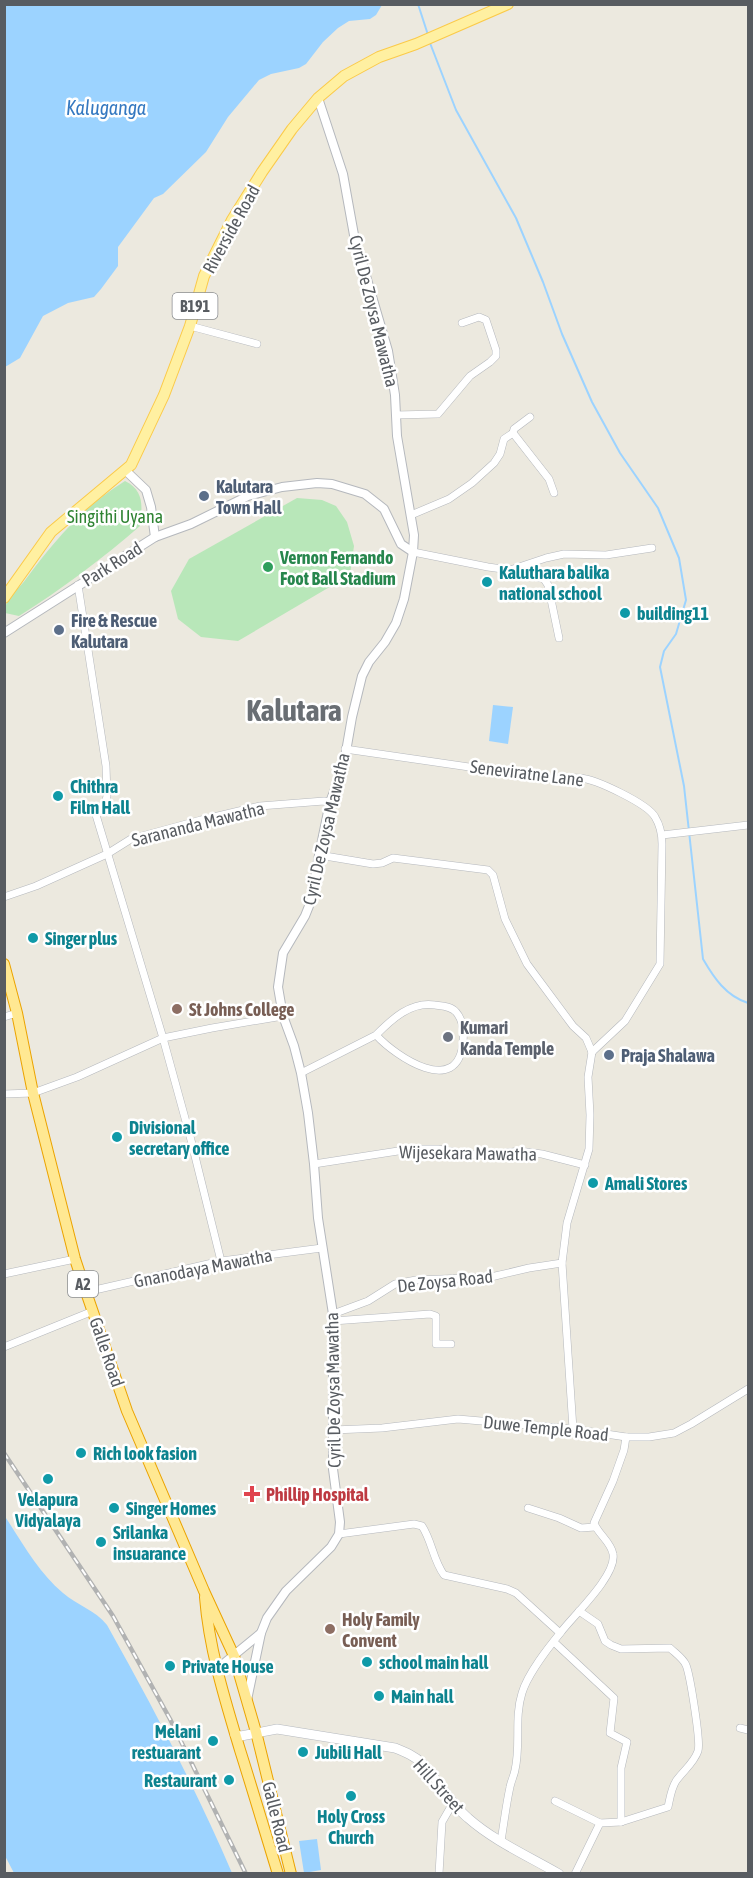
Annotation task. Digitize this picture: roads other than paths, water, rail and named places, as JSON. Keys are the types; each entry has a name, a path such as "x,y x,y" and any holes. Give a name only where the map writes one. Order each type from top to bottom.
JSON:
{"highway":[{"name":"Galle Road","path":"4,964 17,1013 33,1093 75,1259 127,1411 234,1656 256,1732 291,1874"},
{"name":"Galle Road","path":"204,1591 207,1622 217,1669 278,1874"}],"main road":[{"name":"Riverside Road","path":"4,598 51,532 131,465 164,395 190,326 204,276 232,220 292,129 318,98 344,76 379,57 416,44 507,4"},
{"name":"Hill Street","path":"235,1735 241,1736 277,1729 395,1748 411,1754 423,1764 466,1817 485,1832 559,1874"}],"street":[{"name":"Cyril De Zoysa Mawatha","path":"318,98 343,174 354,235 388,351 395,395 398,446 414,536 404,599 396,623 362,676 345,749 343,769 330,802 311,901 284,953 278,987 283,1016 301,1073 308,1113 318,1218 333,1318 333,1469 340,1522 339,1534"},
{"path":"396,415 438,414 470,376 495,356 496,350 486,320 479,317 462,323"},
{"path":"190,326 257,344"},
{"path":"411,515 449,499 472,483 494,464 500,454 504,439 530,417"},
{"path":"513,433 549,480 554,493"},
{"name":"Park Road","path":"4,633 155,537 146,490 125,470"},
{"path":"155,537 191,524 248,496 282,487 317,483 332,484 365,494 384,509 401,544 413,552 510,570 544,579 548,585 559,638"},
{"path":"510,570 564,554 606,555 651,548"},
{"path":"78,585 106,766 107,796 104,808 96,815 163,1038 221,1261"},
{"name":"Seneviratne Lane","path":"345,749 552,779 580,778 597,781 645,806 655,815 662,835 660,964 625,1021 592,1052"},
{"name":"Sarananda Mawatha","path":"4,897 36,886 107,854 131,839 260,806 330,802"},
{"path":"662,835 748,825"},
{"path":"319,855 373,864 393,858 488,870 493,875 505,919 527,964 573,1026 586,1038 592,1052 588,1077 589,1149 567,1223 562,1263 573,1430"},
{"path":"301,1073 376,1035 396,1016 426,1003 447,1006 455,1010 464,1033 459,1060 446,1070 437,1072 414,1064 386,1046 376,1035"},
{"path":"4,1017 17,1013"},
{"path":"4,1094 33,1093 77,1077 163,1038 283,1016"},
{"name":"Wijesekara Mawatha","path":"314,1164 411,1149 438,1149 464,1154 488,1155 519,1151 542,1154 585,1165"},
{"name":"Gnanodaya Mawatha","path":"86,1292 221,1261 322,1248"},
{"path":"4,1274 75,1259"},
{"name":"De Zoysa Road","path":"333,1318 368,1301 395,1284 416,1280 491,1277 562,1263"},
{"path":"4,1347 93,1311"},
{"path":"333,1318 430,1314 436,1316 436,1344 451,1344"},
{"name":"Duwe Temple Road","path":"333,1430 382,1428 458,1419 626,1437 649,1437 674,1433 748,1389"},
{"path":"501,1841 510,1788 516,1768 517,1723 521,1695 527,1680 560,1633 602,1584 612,1564 614,1556 611,1549 594,1523 613,1481 626,1437"},
{"path":"528,1508 581,1528 595,1527"},
{"path":"247,1701 261,1633 267,1618 286,1591 331,1547 339,1534 414,1524 422,1526 444,1575 516,1593 560,1633"},
{"path":"555,1801 600,1823 621,1822 668,1807 675,1782 699,1750 685,1662 670,1648 621,1649 611,1645 601,1636 598,1624 579,1611"},
{"path":"217,1669 261,1633"},
{"path":"554,1642 614,1698 610,1733 627,1742 621,1768 621,1822"},
{"path":"740,1728 748,1730"},
{"path":"439,1874 442,1822 453,1803"},
{"path":"575,1874 600,1823"}],"water":[{"name":"Kaluganga","path":"5,4 382,5 376,15 370,19 349,21 338,28 323,42 306,64 299,68 271,74 259,80 228,117 206,152 163,194 154,198 118,247 118,266 94,297 68,303 43,316 20,358 5,367"},
{"path":"493,705 513,707 508,744 489,741"},
{"path":"4,1515 31,1556 54,1585 68,1597 97,1615 107,1625 173,1748 232,1873 14,1873 4,1854"},
{"path":"317,1839 321,1870 304,1873 299,1841"}],"waterway":[{"path":"418,4 428,35"},
{"path":"430,43 456,110 516,218 592,402 620,453 658,508 679,558 686,600 676,634 664,651 660,667 684,786 703,959 727,991 748,1003"}],"railway":[{"path":"4,1453 113,1616 170,1719 246,1874"}],"place":[{"name":"Kalutara Town Hall","path":"204,496"},
{"name":"Vernon Fernando Foot Ball Stadium","path":"268,567"},
{"name":"Kaluthara balika national school","path":"487,582"},
{"name":"building11","path":"625,613"},
{"name":"Fire & Rescue Kalutara","path":"59,630"},
{"name":"Chithra Film Hall","path":"58,796"},
{"name":"Singer plus","path":"33,938"},
{"name":"St Johns College","path":"177,1009"},
{"name":"Kumari Kanda Temple","path":"448,1037"},
{"name":"Praja Shalawa","path":"609,1055"},
{"name":"Divisional secretary office","path":"117,1137"},
{"name":"Amali Stores","path":"593,1183"},
{"name":"Rich look fasion","path":"81,1453"},
{"name":"Velapura Vidyalaya","path":"48,1479"},
{"name":"Phillip Hospital","path":"252,1494"},
{"name":"Singer Homes","path":"114,1508"},
{"name":"Srilanka insuarance","path":"101,1542"},
{"name":"Holy Family Convent","path":"330,1629"},
{"name":"school main hall","path":"367,1662"},
{"name":"Private House","path":"170,1666"},
{"name":"Main hall","path":"379,1696"},
{"name":"Melani restuarant","path":"213,1741"},
{"name":"Jubili Hall","path":"303,1752"},
{"name":"Restaurant","path":"229,1780"},
{"name":"Holy Cross Church","path":"351,1796"}],"district":[{"name":"Kalutara","path":"294,710"}],"park label":[{"name":"Singithi Uyana","path":"115,516"}]}
